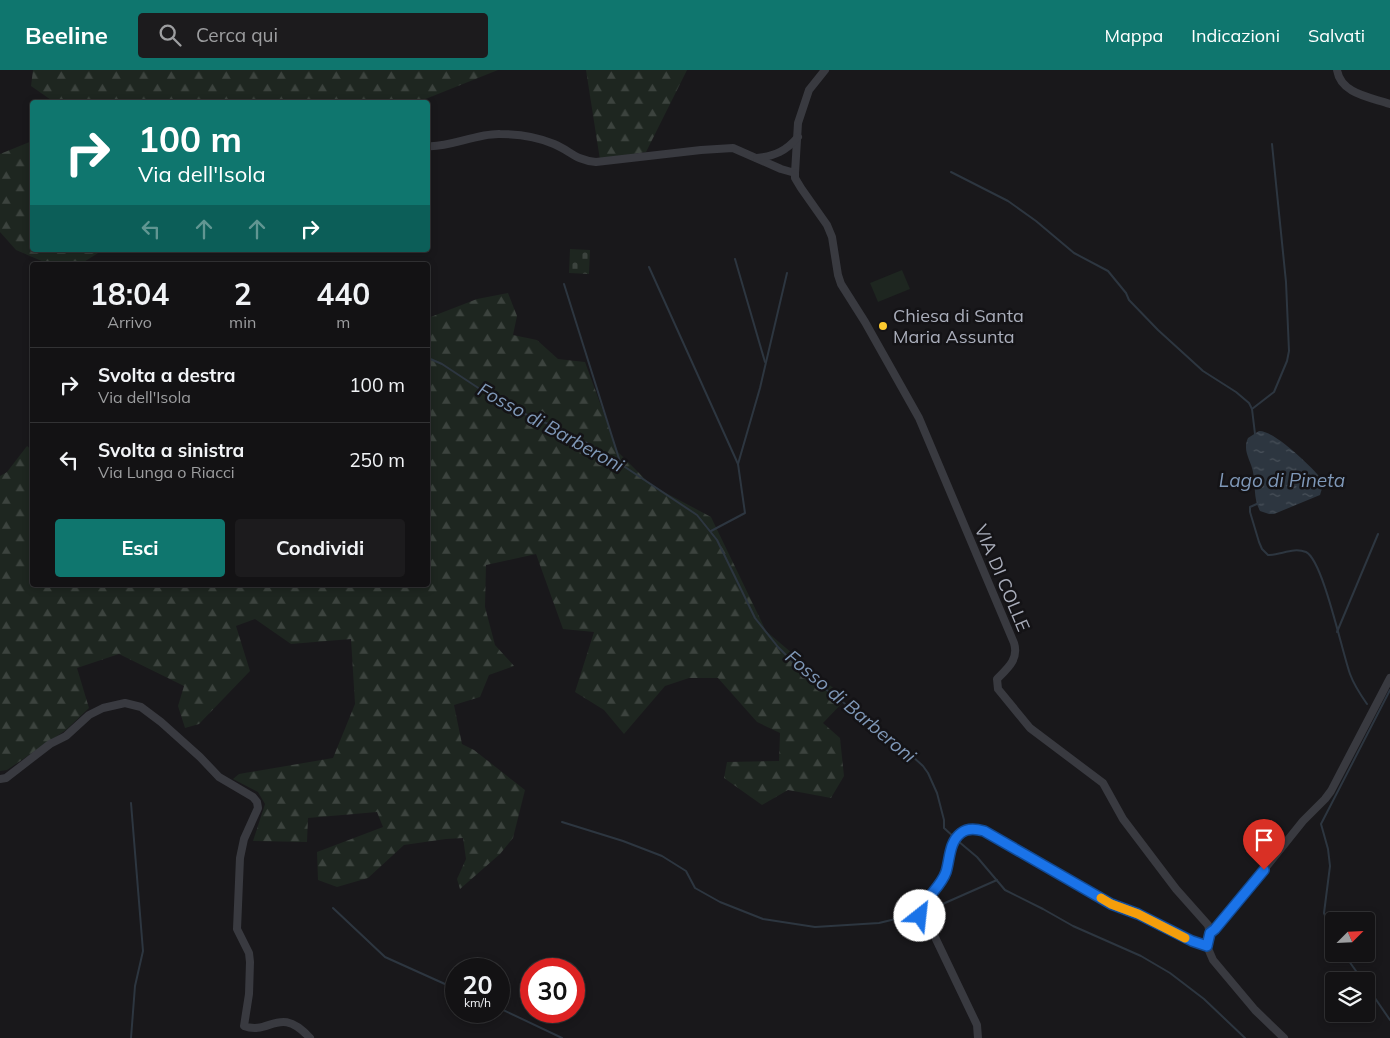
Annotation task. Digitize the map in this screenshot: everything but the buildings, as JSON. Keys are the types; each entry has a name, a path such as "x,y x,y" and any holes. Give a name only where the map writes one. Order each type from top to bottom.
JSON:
{"street":[{"path":"430,146 499,134 541,139 556,144 575,158 596,162 733,148 781,169 795,172 798,123 809,90 826,70"},
{"path":"1336,70 1341,82 1350,90 1390,104"},
{"path":"756,158 778,154 790,147 798,137"},
{"name":"VIA DI COLLE","path":"795,172 795,178 801,188 828,225 841,284 866,322 919,418 1014,643 1016,652 1014,659 997,679 998,689 1030,728 1103,783 1123,819 1176,889 1206,922 1210,933"},
{"path":"1284,1038 1255,1010 1213,960 1207,946 1210,933 1225,918 1303,820 1326,799 1390,678"},
{"path":"0,779 6,778 50,744 66,736 89,715 103,708 125,703 141,707 200,756 219,777 253,797 257,802 258,808 244,839 240,858 237,929 249,953 250,962 249,994 244,1026 252,1029 280,1021 294,1024 310,1038"},
{"path":"978,1038 977,1025 933,934 920,916 921,908 933,894 945,874 956,838 965,830 981,830 1024,852 1111,904 1138,914 1192,941 1207,946"}],"green space":[{"path":"33,70 498,70 423,100 51,100 31,86"},
{"path":"586,70 687,70 646,152 600,160"},
{"path":"30,142 30,252 100,252 84,262 44,262 16,250 0,232 0,154"},
{"path":"570,249 590,250 589,274 569,273"},
{"path":"902,270 910,289 878,302 870,283"},
{"path":"508,293 517,316 513,335 537,340 558,359 585,362 618,452 651,485 711,517 766,631 846,699 823,723 840,738 844,776 831,798 788,790 762,805 724,778 727,762 779,761 780,733 757,722 718,678 689,678 665,686 624,734 604,710 575,692 594,632 563,629 536,554 486,565 485,607 495,645 514,666 489,675 480,697 454,705 462,744 474,750 525,790 513,838 500,854 460,889 457,879 466,859 463,838 404,845 368,878 337,887 318,880 317,852 383,827 377,812 308,818 307,842 253,841 265,804 258,792 233,779 239,774 333,758 355,704 351,639 291,644 255,619 236,626 250,671 199,724 185,728 178,706 184,686 119,654 77,668 89,708 66,730 7,770 0,771 0,476 7,472 27,446 30,448 30,587 430,587 430,317 477,299"}],"water":[{"name":"Lago di Pineta","path":"1259,431 1266,432 1284,443 1312,468 1324,482 1320,495 1274,514 1260,511 1246,447 1248,438"}],"waterway":[{"path":"1252,409 1274,392 1287,361 1289,351 1286,282 1272,144"},
{"path":"951,172 1008,201 1036,221 1074,253 1108,271 1126,293 1129,300 1158,330 1203,371 1236,392 1249,403 1252,409 1255,434"},
{"path":"735,259 765,362"},
{"path":"649,267 738,464 745,513 711,531"},
{"path":"738,464 760,388 787,273"},
{"path":"564,284 621,465"},
{"name":"Fosso di Barberoni","path":"430,359 442,364 492,397 531,417 568,432 601,451 697,515 717,540 755,618 778,647 804,673 900,745 923,766 937,793 944,820 944,828 955,838"},
{"path":"1259,503 1250,507 1250,512 1262,549 1268,555 1292,551 1306,552 1319,571 1350,674 1367,704"},
{"path":"1337,632 1378,534"},
{"path":"1325,915 1330,866 1328,849 1321,824 1390,690"},
{"path":"131,803 143,951 135,986 131,1038"},
{"path":"562,822 623,841 662,856 686,871 695,888 720,902 763,919 815,927 879,923 916,914"},
{"name":"Fosso di Barberoni","path":"958,841 977,857 1005,890 1073,926 1141,956 1170,973 1204,999 1245,1038"},
{"path":"929,910 997,880"},
{"path":"333,908 385,957 445,984"},
{"path":"1350,962 1357,972"},
{"path":"1375,998 1390,1020"},
{"path":"510,1013 562,1038"}],"slow traffic":[{"path":"1101,898 1185,938"}],"place":[{"name":"Chiesa di Santa Maria Assunta","path":"883,326"}],"route":[{"path":"920,916 921,908 933,894 945,874 953,841 965,830 984,831 1024,852 1111,904 1138,914 1192,941 1207,946 1206,942 1210,933 1264,870"}]}
